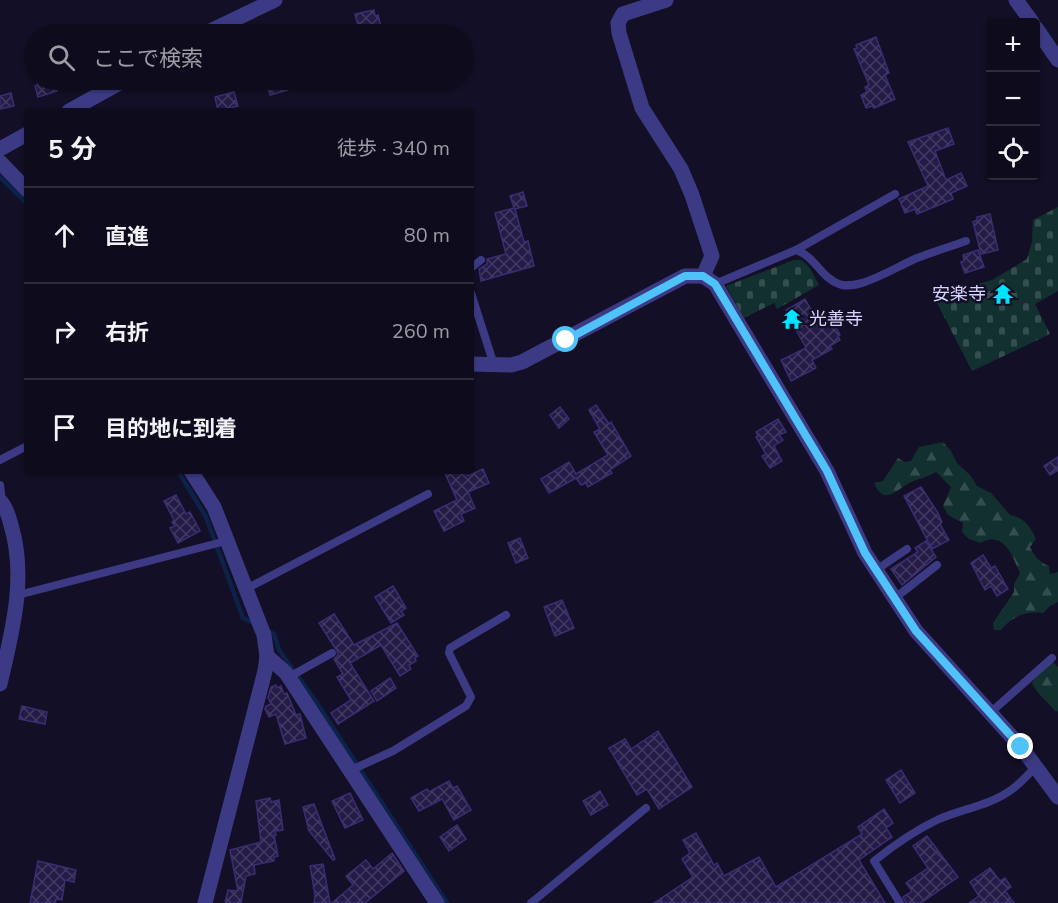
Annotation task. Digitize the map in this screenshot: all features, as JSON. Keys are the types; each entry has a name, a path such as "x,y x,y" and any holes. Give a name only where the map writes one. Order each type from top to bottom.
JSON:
{"street":[{"path":"225,24 275,0"},
{"path":"666,0 623,15 618,23 619,33 642,108 681,169 692,195 712,256 709,280 827,471 865,553 916,631 1021,747 1058,797"},
{"path":"1016,0 1029,18"},
{"path":"1040,35 1058,60"},
{"path":"74,108 107,90"},
{"path":"0,149 24,136"},
{"path":"0,162 24,187"},
{"path":"474,364 522,362 685,276 709,280"},
{"path":"193,474 214,507 264,635 267,656 257,707 204,903"},
{"path":"0,684 6,629 18,595 13,532 1,496"},
{"path":"267,656 289,677 437,903"}],"lane":[{"path":"709,280 796,250 895,194"},
{"path":"796,250 814,260 826,276 833,281 841,285 850,285 862,283 919,257 966,241"},
{"path":"474,266 481,260"},
{"path":"474,302 494,365"},
{"path":"0,460 24,448"},
{"path":"246,589 428,494"},
{"path":"18,595 226,541"},
{"path":"876,570 907,549"},
{"path":"895,598 937,566"},
{"path":"351,770 393,751 466,706 471,697 449,653 450,648 506,615"},
{"path":"289,677 332,653"},
{"path":"990,713 1052,658"},
{"path":"900,903 874,861 900,841 939,819 1012,790 1035,768"},
{"path":"531,903 646,808"}],"green space":[{"name":"安楽寺","path":"1058,207 1058,291 1035,304 1050,334 972,371 936,301 961,289 992,280 1027,259 1032,242 1033,220"},
{"path":"794,260 802,260 810,268 819,285 777,309 774,303 744,318 726,286"},
{"path":"943,442 977,486 991,493 1010,515 1026,523 1036,539 1030,547 1034,554 1049,566 1050,574 1058,572 1058,602 1043,613 1020,616 1010,621 1001,630 994,630 993,623 1014,592 1014,584 1020,573 1010,552 1001,542 988,540 980,543 969,539 962,532 963,523 948,515 943,506 951,487 936,472 909,483 890,495 882,494 878,490 874,483 883,481 898,458 905,462 911,461 919,447"},
{"path":"1051,660 1058,667 1058,711 1056,712 1032,683 1042,668"}],"building":[{"path":"374,10 380,24 358,24 355,14"},
{"path":"876,37 889,73 885,75 895,99 874,108 872,106 866,108 861,95 867,92 865,87 869,85 854,49 857,48 856,45"},
{"path":"36,90 57,90 57,91 38,97"},
{"path":"269,90 288,90 270,95"},
{"path":"234,92 238,106 217,108 215,97"},
{"path":"11,93 14,106 0,109 0,96"},
{"path":"948,128 954,144 935,151 946,180 961,173 967,186 951,193 953,199 917,214 915,209 905,213 899,199 928,186 908,142"},
{"path":"523,192 527,206 515,209 524,242 528,241 534,266 481,281 479,269 487,264 487,259 506,254 495,213 514,208 510,196"},
{"path":"990,214 998,250 981,254 973,222 977,220 977,217"},
{"path":"978,250 984,267 965,273 961,262 964,261 963,255"},
{"path":"805,299 817,320 821,317 827,327 834,323 840,340 830,346 832,349 812,360 816,368 791,381 781,360 806,348 787,318 790,317 786,310"},
{"path":"596,405 609,424 611,422 631,456 610,470 612,473 588,487 586,483 581,485 576,478 549,493 541,479 569,462 576,474 608,455 594,432 600,429 589,410"},
{"path":"560,407 569,419 559,428 550,415"},
{"path":"778,419 786,432 779,435 783,440 774,446 782,461 770,468 762,456 766,454 756,437 758,436 756,432"},
{"path":"1058,457 1058,470 1050,475 1044,466"},
{"path":"483,469 489,483 468,492 475,508 461,514 464,521 444,531 434,511 457,500 445,474 467,474 468,476"},
{"path":"921,487 938,513 942,522 940,524 949,540 932,549 904,496"},
{"path":"176,495 186,514 190,512 200,531 178,543 170,528 175,526 172,522 174,520 164,501"},
{"path":"520,538 528,558 516,563 508,543"},
{"path":"926,541 936,557 902,585 891,569 918,552 915,548"},
{"path":"983,555 991,568 995,566 1008,589 997,596 991,586 985,590 971,563"},
{"path":"393,586 406,608 401,611 404,615 391,623 375,597"},
{"path":"562,600 574,628 555,636 544,607"},
{"path":"334,614 354,645 397,623 418,656 415,658 416,661 409,665 411,669 400,676 381,645 350,663 374,701 338,724 331,713 351,700 337,677 343,674 334,659 338,655 337,651 319,623"},
{"path":"390,678 396,688 377,701 371,691"},
{"path":"276,685 277,688 281,686 284,694 287,693 296,715 300,714 306,738 285,744 276,714 269,717 265,709 271,704 268,698 271,687"},
{"path":"22,706 47,712 45,724 19,719"},
{"path":"658,731 692,787 659,809 647,789 637,795 609,748 625,739 631,749"},
{"path":"901,770 915,793 900,803 886,780"},
{"path":"449,781 453,788 457,786 471,810 454,820 442,799 419,811 411,798 427,789 429,792"},
{"path":"600,791 608,805 591,815 583,801"},
{"path":"350,793 363,820 345,828 332,801"},
{"path":"270,798 271,802 279,800 283,830 275,831 276,835 274,835 278,856 274,857 274,861 254,865 255,874 246,876 241,903 225,903 228,890 238,891 230,850 261,842 256,801"},
{"path":"314,804 335,859 333,860 309,831 303,807"},
{"path":"884,809 893,823 886,828 892,837 859,860 885,903 654,903 693,877 682,859 690,853 683,840 696,833 714,865 717,863 724,876 759,857 776,887 862,834 858,827"},
{"path":"457,825 466,839 449,851 440,837"},
{"path":"927,836 958,877 921,903 906,903 903,897 912,891 906,883 928,868 913,846"},
{"path":"392,853 404,871 365,903 332,903 353,885 346,876 366,860 373,869"},
{"path":"38,861 76,870 74,882 65,880 62,900 56,899 55,903 30,903"},
{"path":"323,864 330,903 314,903 315,895 310,866"},
{"path":"990,868 1000,881 1005,878 1011,887 1005,891 1014,903 969,903 979,896 970,882"}],"waterway":[{"path":"0,177 24,201"},
{"path":"180,474 206,517 243,618 255,624"},
{"path":"268,631 274,634 279,650 315,700 447,903"}],"place":[{"name":"安楽寺","path":"1003,294"},
{"name":"光善寺","path":"792,319"}],"route":[{"path":"566,340 685,276 703,276 715,284 827,471 865,553 916,631 1021,747"}]}
